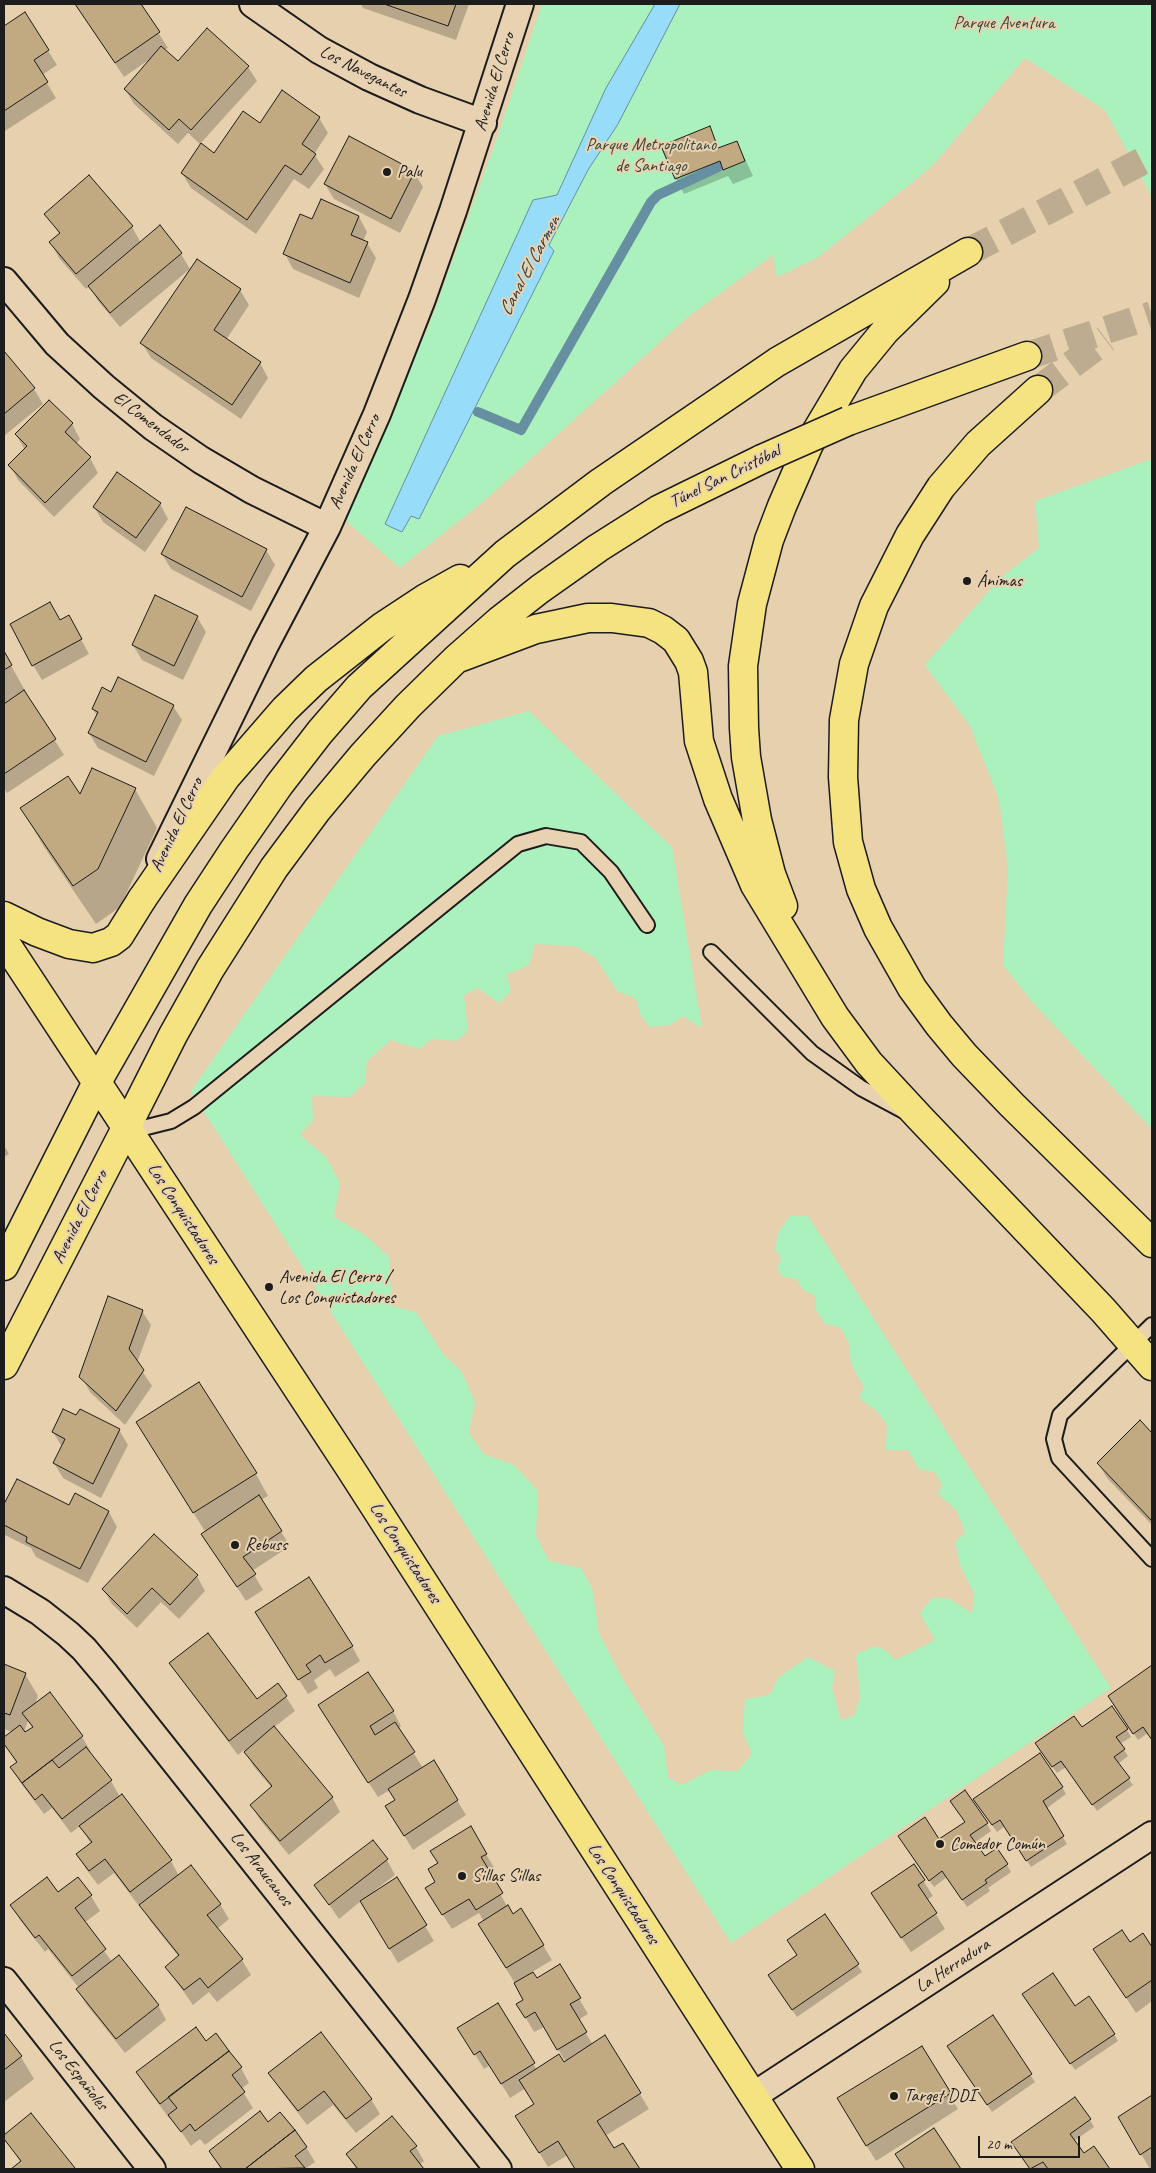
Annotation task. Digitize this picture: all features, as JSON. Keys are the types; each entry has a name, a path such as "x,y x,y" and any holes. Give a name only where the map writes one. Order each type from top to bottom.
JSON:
{"main road":[{"path":"4,1266 97,1082 198,905 279,785 320,732 359,687 505,554 601,482 777,362 965,254 884,331 853,370 809,444 795,474 770,540 752,604 743,666 744,728 751,789 771,874 808,970"},
{"name":"Túnel San Cristóbal","path":"456,659 540,588 658,510 762,459 848,421 1027,356"},
{"path":"1038,390 978,444 940,487 910,535 874,606 854,664 844,720 843,777 848,842 862,889 878,928 912,988 939,1025 964,1055 1012,1106 1152,1243"},
{"path":"4,916 37,932 69,944 93,948 110,942 119,936 226,777 262,734 316,679 390,622 426,598 505,554"},
{"path":"456,659 536,628 588,618 640,621 664,630 676,640 689,661 693,672 699,741 718,799 755,885 835,1017 869,1063 1152,1366"},
{"name":"Avenida El Cerro","path":"4,1365 173,1035 210,969 274,868 317,810 363,755 408,706 456,659"},
{"name":"Los Conquistadores","path":"4,941 350,1468 753,2096 791,2166"}],"street":[{"name":"Los Navegantes","path":"253,4 320,50 369,77 420,100 483,123"},
{"name":"Avenida El Cerro","path":"142,900 186,805 327,527 376,414 422,300 483,123 520,4"},
{"name":"El Comendador","path":"4,281 57,344 104,387 153,427 201,460 252,490 327,527"},
{"name":"Los Araucanos","path":"4,1590 40,1612 68,1634 106,1674 498,2169"},
{"name":"La Herradura","path":"753,2096 1152,1835"},
{"name":"Los Españoles","path":"4,1981 152,2169"}],"lane":[{"path":"126,1128 147,1127 172,1121 194,1107 518,844 546,836 581,842 611,872 646,925"},
{"path":"712,952 819,1059 861,1088 920,1118"},
{"path":"1152,1325 1060,1415 1054,1440 1059,1458 1152,1559"}],"green space":[{"name":"Parque Metropolitano de Santiago","path":"542,4 1152,4 1152,197 1105,110 1025,58 933,165 914,181 817,258 777,277 773,255 689,316 484,501 400,568 344,519 431,320 496,141"},
{"path":"1152,459 1152,1129 1034,1004 1003,965 1008,869 999,799 970,726 925,665 1000,578 1039,548 1035,501"},
{"path":"529,711 672,847 702,1028 683,1016 670,1025 650,1027 641,1016 636,999 617,991 596,958 575,946 535,944 529,965 506,975 511,991 499,1003 478,988 464,995 468,1031 456,1041 432,1039 419,1049 391,1040 367,1061 365,1083 349,1097 312,1096 313,1120 300,1135 326,1157 340,1183 334,1217 365,1235 389,1257 392,1306 416,1312 444,1355 462,1372 475,1402 469,1433 484,1454 514,1465 538,1491 536,1535 549,1561 581,1568 592,1588 599,1633 621,1676 664,1746 668,1777 682,1785 711,1770 737,1771 752,1754 743,1733 745,1699 771,1693 778,1678 808,1657 835,1671 832,1688 841,1720 855,1715 860,1695 856,1654 876,1646 887,1651 895,1660 935,1640 920,1613 932,1598 948,1598 972,1613 974,1592 961,1568 955,1542 965,1532 957,1511 938,1494 942,1485 935,1472 919,1469 908,1450 886,1450 887,1425 878,1412 859,1398 864,1387 851,1364 849,1343 840,1327 825,1324 815,1308 816,1296 803,1290 797,1279 783,1277 777,1268 781,1259 775,1249 779,1231 790,1216 808,1216 1111,1688 731,1943 191,1091 438,736"}],"water":[{"name":"Canal El Carmen","path":"655,4 680,4 618,124 588,170 549,245 554,251 419,519 411,516 402,532 385,524 533,200 557,195 606,88"}],"building":[{"path":"75,4 141,4 160,32 115,63"},
{"path":"384,4 456,4 448,26"},
{"path":"25,12 49,50 34,60 48,82 4,111 4,26"},
{"path":"207,28 249,66 191,130 179,119 169,130 124,89 161,46 178,61"},
{"path":"282,90 320,117 302,144 316,154 301,175 285,165 247,220 181,173 201,143 214,153 243,111 260,123"},
{"path":"710,126 718,148 737,141 745,161 723,170 720,161 675,179 661,146"},
{"path":"349,136 415,171 391,219 324,184"},
{"path":"89,175 133,226 76,274 49,242 60,233 44,214"},
{"path":"321,199 359,216 351,235 368,242 350,283 283,254 300,214 312,219"},
{"path":"160,225 182,253 110,313 88,286"},
{"path":"197,259 241,289 214,330 261,362 232,405 140,343"},
{"path":"4,351 35,388 4,414"},
{"path":"49,400 73,423 65,432 91,457 45,503 8,465 27,446 15,434"},
{"path":"117,472 161,503 136,538 93,507"},
{"path":"186,507 267,549 242,597 161,554"},
{"path":"155,595 198,616 174,666 132,645"},
{"path":"50,602 60,620 69,615 82,639 32,666 10,624"},
{"path":"4,651 12,665 4,670"},
{"path":"118,677 174,705 146,762 88,733 98,712 92,709 102,687 111,692"},
{"path":"24,690 56,739 4,774 4,704"},
{"path":"92,768 136,788 98,869 73,886 20,808 68,776 80,794"},
{"path":"108,1296 143,1310 129,1349 144,1370 116,1411 79,1377"},
{"path":"199,1382 257,1473 193,1513 136,1422"},
{"path":"63,1409 76,1415 80,1409 120,1429 93,1484 53,1463 65,1439 52,1432"},
{"path":"1140,1420 1152,1433 1152,1521 1097,1463"},
{"path":"17,1479 69,1505 75,1493 109,1511 80,1569 26,1542 27,1537 4,1525 4,1504"},
{"name":"Rebuss","path":"259,1495 282,1531 243,1557 256,1574 237,1587 201,1534"},
{"path":"154,1534 198,1575 170,1605 152,1588 127,1614 102,1589"},
{"path":"309,1577 353,1646 325,1663 320,1655 306,1665 311,1672 298,1680 255,1612"},
{"path":"208,1633 257,1699 278,1683 287,1696 229,1741 169,1663"},
{"path":"4,1664 26,1673 10,1715 4,1713"},
{"path":"1152,1665 1152,1740 1143,1727 1133,1734 1108,1696"},
{"path":"368,1672 394,1711 370,1726 375,1735 395,1722 415,1752 368,1783 318,1705"},
{"path":"50,1692 83,1736 22,1783 10,1767 17,1762 4,1744 4,1737 20,1725 25,1732 33,1727 22,1713"},
{"path":"1112,1706 1128,1729 1116,1737 1125,1749 1114,1757 1130,1778 1092,1805 1061,1761 1052,1767 1035,1743 1074,1716 1082,1727"},
{"path":"274,1726 333,1797 280,1841 250,1805 272,1786 244,1752"},
{"path":"86,1747 112,1780 62,1819 42,1794 35,1800 22,1783 52,1760 59,1768"},
{"path":"1040,1753 1063,1787 1043,1801 1064,1836 1026,1861 1000,1820 992,1825 973,1799"},
{"path":"434,1760 458,1800 404,1836 385,1806 395,1800 388,1789"},
{"name":"Comedor Común","path":"965,1790 988,1823 970,1835 985,1856 997,1848 1008,1864 985,1880 987,1883 962,1900 942,1871 929,1881 898,1836 925,1817 939,1839 965,1822 950,1801"},
{"path":"122,1794 172,1860 130,1892 105,1859 89,1871 76,1854 92,1842 79,1826"},
{"name":"Sillas Sillas","path":"471,1826 487,1854 481,1857 503,1893 476,1910 469,1899 442,1915 425,1888 435,1882 428,1869 438,1863 430,1851"},
{"path":"373,1840 388,1859 329,1905 314,1885"},
{"path":"914,1864 925,1880 918,1885 937,1913 901,1938 871,1893"},
{"path":"191,1865 221,1904 207,1915 243,1959 208,1988 200,1978 184,1990 165,1967 179,1955 139,1905"},
{"path":"47,1877 58,1892 78,1877 92,1895 75,1908 106,1949 72,1976 39,1935 35,1938 10,1905"},
{"path":"397,1877 427,1925 389,1949 360,1901"},
{"path":"508,1905 513,1914 521,1908 544,1945 506,1968 478,1924"},
{"path":"825,1914 859,1964 792,2010 768,1975 797,1955 787,1940"},
{"path":"1122,1930 1130,1942 1143,1933 1152,1947 1152,1980 1126,1998 1093,1949"},
{"path":"119,1955 159,2005 116,2039 76,1989"},
{"path":"560,1964 581,1998 570,2004 587,2032 557,2050 535,2012 525,2018 516,2004 523,2000 514,1983 533,1972 537,1978"},
{"path":"1053,1973 1075,2006 1089,1996 1115,2034 1070,2064 1022,1994"},
{"path":"498,2003 535,2063 501,2084 480,2051 474,2055 457,2028"},
{"path":"993,2015 1032,2074 987,2105 947,2046"},
{"path":"196,2027 206,2041 216,2033 229,2051 160,2104 136,2072"},
{"path":"321,2032 372,2099 346,2119 324,2091 298,2111 268,2073"},
{"path":"4,2033 22,2056 4,2070"},
{"path":"605,2035 641,2093 597,2121 614,2148 623,2143 640,2169 575,2169 558,2141 539,2153 515,2116 534,2104 519,2080 559,2054 564,2062"},
{"name":"Target DDI","path":"922,2046 951,2093 866,2146 837,2098"},
{"path":"229,2051 242,2067 232,2075 245,2092 195,2131 190,2124 181,2132 168,2115 177,2108 168,2097"},
{"path":"1152,2095 1152,2147 1140,2155 1118,2117"},
{"path":"1075,2097 1091,2119 1070,2134 1084,2153 1094,2146 1110,2169 1048,2169 1043,2162 1030,2169 1011,2142"},
{"path":"260,2111 268,2122 280,2112 295,2130 245,2169 222,2169 209,2151"},
{"path":"31,2113 75,2168 11,2169 21,2161 4,2139 4,2135"},
{"path":"392,2116 417,2146 410,2151 424,2169 358,2169 346,2154"},
{"path":"934,2128 961,2169 905,2169 895,2154"},
{"path":"295,2130 307,2147 295,2156 305,2168 245,2169"}],"waterway":[{"path":"478,412 521,430 651,202 658,195 718,167"}],"tunnel":[{"path":"968,252 1152,156"},
{"path":"1027,356 1152,315"},
{"path":"1038,390 1106,339"}],"place":[{"name":"Palu","path":"387,172"},
{"name":"Ánimas","path":"967,581"},
{"name":"Avenida El Cerro / Los Conquistadores","path":"269,1287"},
{"name":"Rebuss","path":"235,1545"},
{"name":"Comedor Común","path":"940,1844"},
{"name":"Sillas Sillas","path":"462,1876"},
{"name":"Target DDI","path":"894,2096"}],"park label":[{"name":"Parque Aventura","path":"1004,23"}]}
